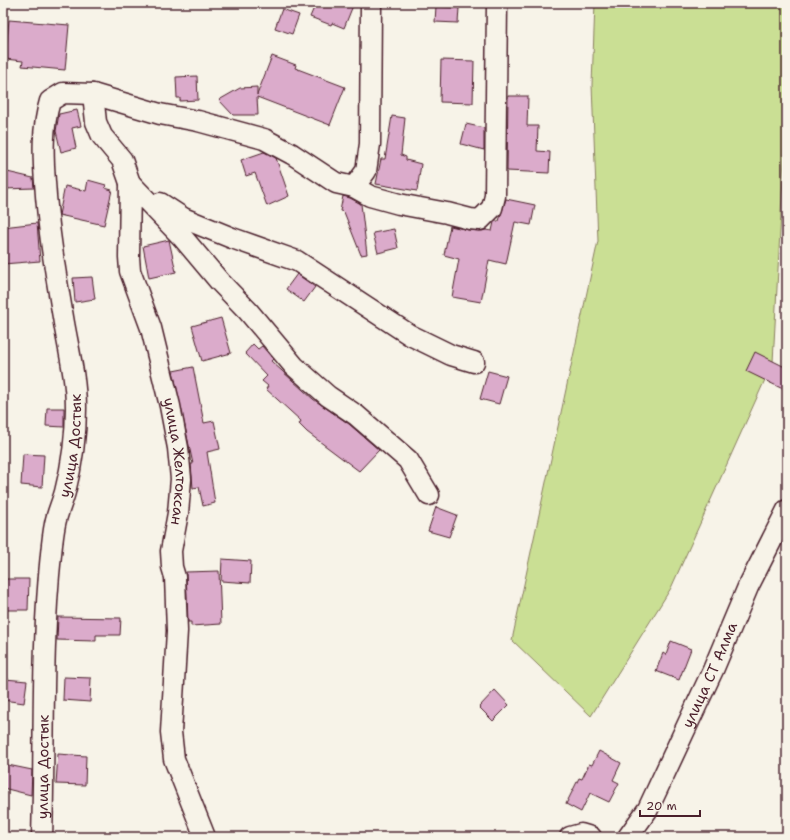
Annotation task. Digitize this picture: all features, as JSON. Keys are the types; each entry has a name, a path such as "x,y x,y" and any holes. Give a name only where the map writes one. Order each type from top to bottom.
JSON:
{"street":[{"path":"93,94 160,114 198,121 264,139 292,154 336,183 354,188 370,196 399,204 480,220 492,208 495,196 497,3"},
{"path":"354,188 366,171 370,144 366,5"},
{"name":"улица Достык","path":"42,837 44,780 43,708 48,591 55,524 65,491 76,431 76,405 73,367 54,261 46,192 43,152 44,135 46,113 50,101 63,94 93,94"},
{"name":"улица Желтоксан","path":"93,94 96,122 102,136 122,160 130,183 130,271 151,328 170,406 178,448 181,478 178,513 171,551 172,567 176,577 177,631 171,732 174,759 205,837"},
{"path":"130,183 183,218 232,238 297,261 410,335 452,355 474,362"},
{"path":"130,183 183,238 220,282 248,310 294,366 328,396 356,415 408,460 429,495"},
{"name":"улица СТ Алма","path":"628,837 648,809 713,670 748,587 787,510"},
{"path":"570,837 582,834 591,837"}],"green space":[{"path":"595,3 787,3 787,102 773,362 671,588 591,716 512,640 598,241 592,85"}],"building":[{"path":"316,3 354,3 344,28 310,17"},
{"path":"436,6 459,8 458,23 435,22"},
{"path":"282,9 299,15 292,34 275,28"},
{"path":"9,20 69,25 65,70 22,66 23,61 5,59"},
{"path":"272,56 296,65 295,68 345,87 330,125 257,97 258,115 233,115 219,100 240,88 257,87 257,95"},
{"path":"441,60 474,61 473,103 440,102"},
{"path":"197,76 198,100 180,101 180,98 177,98 176,77"},
{"path":"508,96 528,96 527,126 538,126 537,151 550,152 549,173 507,171"},
{"path":"77,110 81,126 72,128 76,148 61,152 56,131 59,114"},
{"path":"392,116 405,118 401,155 406,157 406,160 421,164 417,191 376,184 381,159 385,159"},
{"path":"466,124 484,128 484,150 461,144"},
{"path":"264,152 276,158 289,196 267,206 255,173 246,176 241,160"},
{"path":"3,171 33,178 34,188 3,189"},
{"path":"88,180 106,185 105,188 112,190 104,225 59,215 65,186 86,191"},
{"path":"343,196 361,204 367,254 361,255 344,212 340,211"},
{"path":"506,199 535,205 531,225 515,222 506,264 489,260 481,302 452,297 459,259 444,255 450,226 469,230 492,231 494,222 499,221"},
{"path":"37,223 40,261 3,264 3,227"},
{"path":"394,229 398,248 378,253 373,233"},
{"path":"169,240 176,272 149,278 143,246"},
{"path":"297,274 315,287 304,302 286,289"},
{"path":"92,277 95,299 75,302 73,278"},
{"path":"221,318 231,353 202,361 192,326"},
{"path":"253,344 258,349 262,346 273,359 271,361 313,399 349,424 379,450 359,471 307,432 299,424 301,421 266,389 268,386 262,381 267,376 245,353"},
{"path":"755,352 787,368 787,391 746,371"},
{"path":"193,367 204,423 214,421 220,449 207,452 215,503 203,506 199,487 193,488 191,464 193,464 173,371"},
{"path":"488,371 507,376 499,404 480,399"},
{"path":"47,408 64,408 64,427 46,426"},
{"path":"23,454 44,455 42,487 21,485"},
{"path":"436,507 457,515 449,537 428,531"},
{"path":"222,559 251,561 250,583 221,581"},
{"path":"219,571 221,624 191,626 191,622 188,622 186,572"},
{"path":"3,579 29,579 28,610 6,610 6,595 3,595"},
{"path":"58,617 121,618 120,635 96,635 96,641 57,640"},
{"path":"671,641 691,649 679,680 656,671 663,653 666,655"},
{"path":"64,677 91,678 90,702 63,700"},
{"path":"5,679 27,681 24,703 3,700"},
{"path":"495,690 509,705 493,721 479,707"},
{"path":"599,751 621,763 613,780 619,783 609,802 590,793 581,812 566,804 579,778 582,779 589,764 592,765"},
{"path":"58,754 86,756 85,785 56,784"},
{"path":"3,764 32,770 31,795 3,788"}]}
